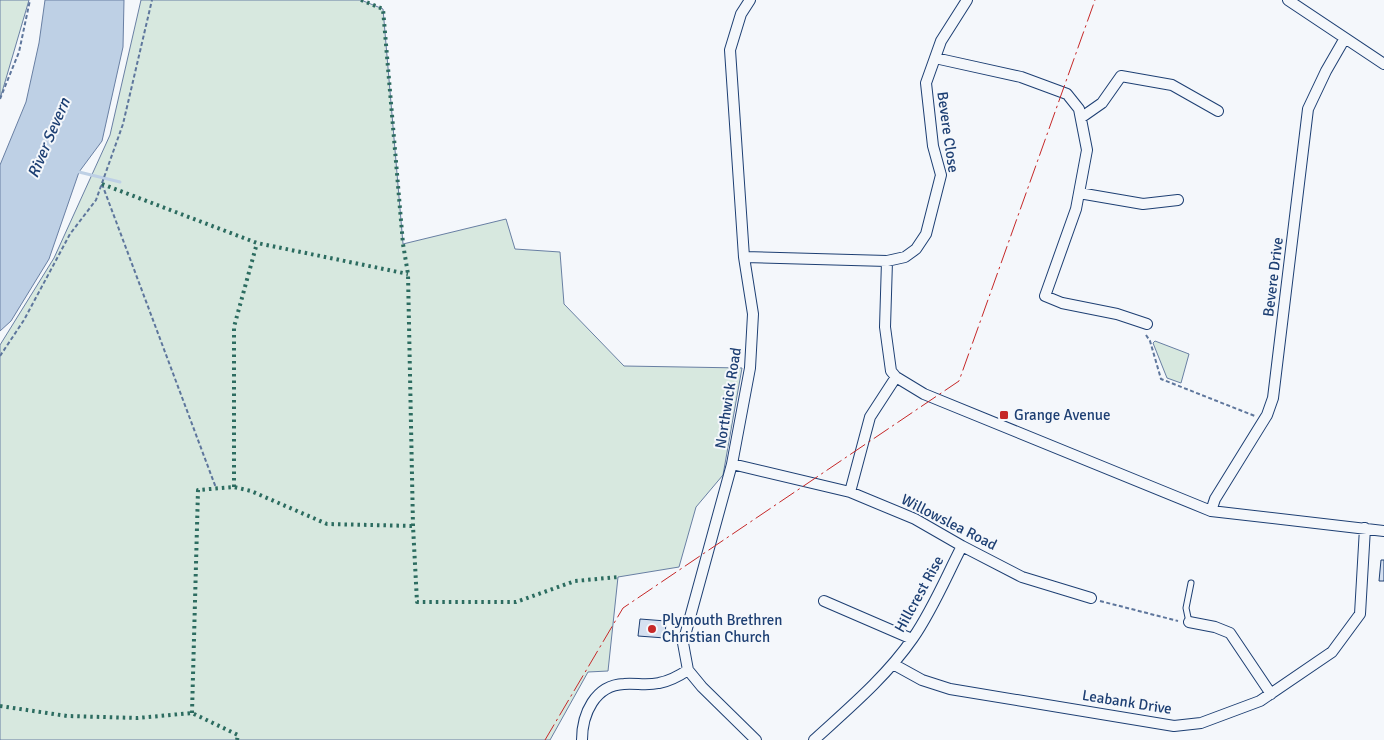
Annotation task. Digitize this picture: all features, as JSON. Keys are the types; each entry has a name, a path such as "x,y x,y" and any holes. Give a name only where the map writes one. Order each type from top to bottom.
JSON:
{"street":[{"name":"Northwick Road","path":"750,0 741,14 730,50 744,257 753,314 750,368 732,464 683,644 688,670 702,687 756,740"},
{"name":"Bevere Close","path":"744,257 887,261 905,258 916,249 926,234 941,175 933,146 926,83 941,41 967,0"},
{"path":"1291,1 1384,64"},
{"name":"Bevere Drive","path":"1211,511 1215,499 1271,407 1308,110 1345,38"},
{"path":"935,58 1020,77 1066,94 1079,108 1087,150 1076,209 1045,296 1062,303 1117,314 1147,324"},
{"path":"1082,117 1102,103 1121,76 1172,85 1218,111"},
{"path":"1079,193 1143,204 1178,200"},
{"path":"887,261 885,328 891,371 896,377 924,394 1211,511 1384,531"},
{"path":"850,492 870,417 896,377"},
{"name":"Willowslea Road","path":"732,464 850,492 915,519 1022,577 1091,598"},
{"name":"Leabank Drive","path":"893,664 922,680 950,689 1174,726 1201,723 1260,701 1332,652 1360,614 1365,528"},
{"name":"Hillcrest Rise","path":"814,740 883,676 893,664 926,617 962,546"},
{"path":"824,600 912,639"},
{"path":"1189,622 1215,627 1230,633 1271,694"},
{"path":"582,740 582,729 586,712 594,698 605,689 624,684 642,686 660,683 674,679 688,670"}],"lane":[{"path":"1189,622 1186,608 1191,584"}],"path":[{"path":"0,99 19,52 30,0"},
{"path":"0,356 24,320 70,234 96,200 122,124 152,0"},
{"path":"102,184 216,488"},
{"path":"1147,324 1144,332 1150,341 1161,379 1264,421"},
{"path":"1091,598 1181,622 1189,622"}],"shaded area":[{"path":"0,0 29,0 0,99"},
{"path":"141,0 361,0 383,9 403,244 506,219 515,249 560,252 564,304 624,366 742,368 723,475 696,507 679,567 618,577 608,671 588,672 550,740 0,740 0,345 54,258 110,135"},
{"path":"1155,341 1189,354 1181,383 1167,378 1153,343"}],"water":[{"name":"River Severn","path":"45,0 124,0 123,47 102,141 79,172 49,259 11,321 0,331 0,165 26,102 39,43"}],"building":[{"path":"1381,560 1384,560 1384,581 1379,581"},
{"name":"Plymouth Brethren Christian Church","path":"640,619 666,621 665,638 638,636"}],"waterway":[{"path":"79,172 120,182"}],"hedge":[{"path":"361,0 383,9 403,244 408,274 413,526 417,602 516,602 575,581 618,577"},
{"path":"102,184 257,243 408,274"},
{"path":"234,487 234,327 257,243"},
{"path":"192,713 198,490 234,487 251,491 327,524 413,526"},
{"path":"0,706 67,716 138,718 192,713 238,735 237,740"}],"power":[{"path":"545,740 623,608 959,381 1095,0"}],"place":[{"name":"Grange Avenue","path":"1004,415"},
{"name":"Plymouth Brethren Christian Church","path":"652,629"}]}
